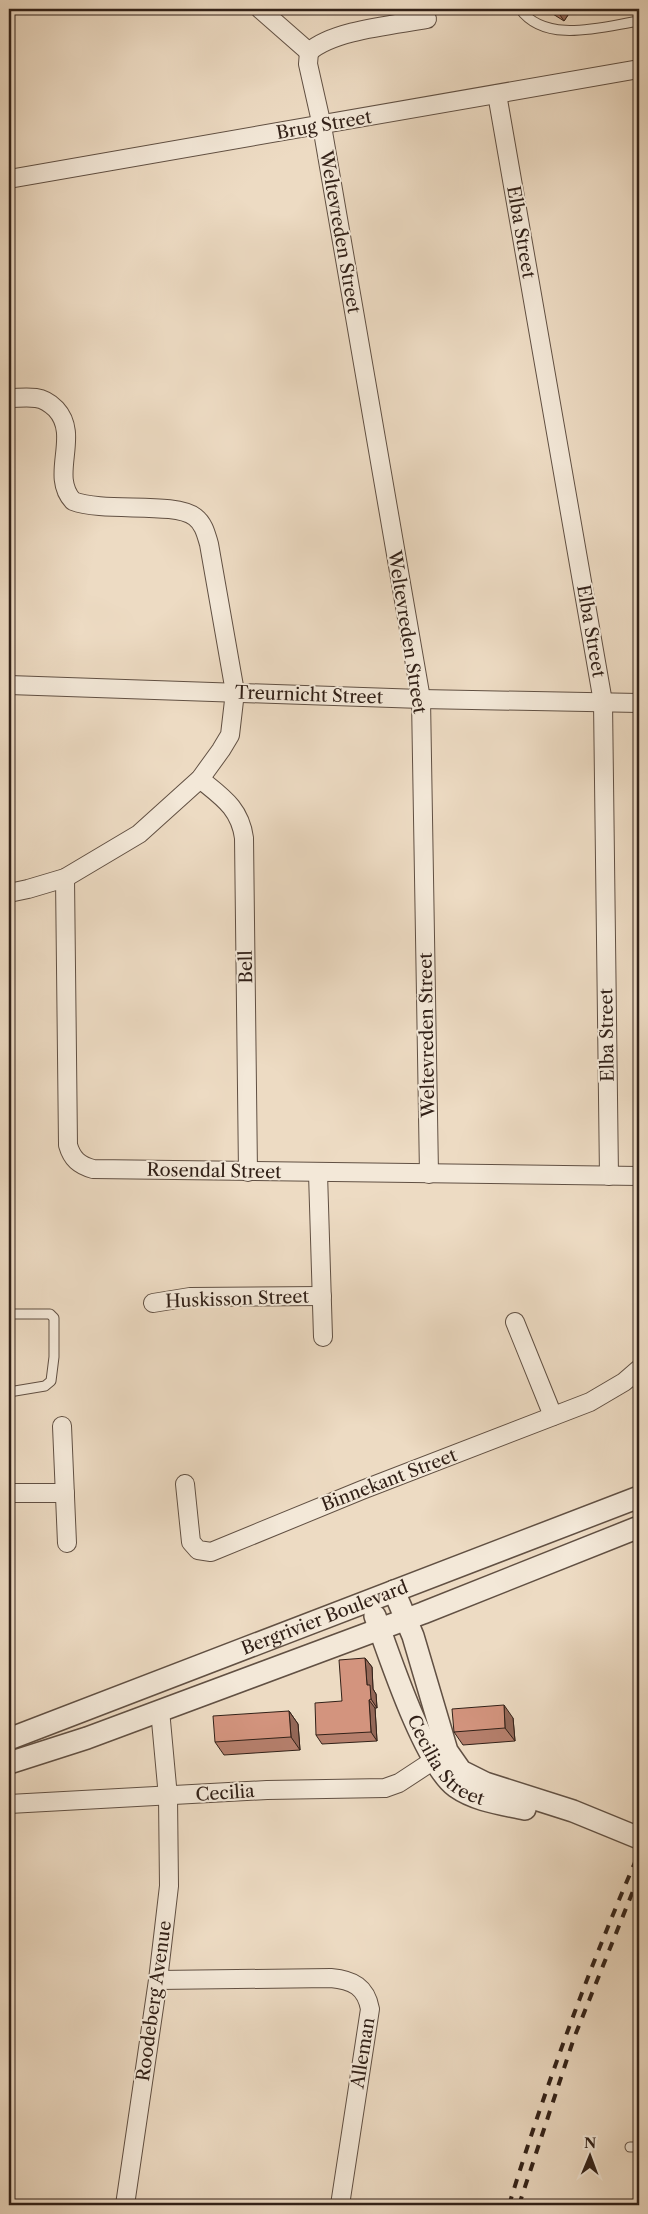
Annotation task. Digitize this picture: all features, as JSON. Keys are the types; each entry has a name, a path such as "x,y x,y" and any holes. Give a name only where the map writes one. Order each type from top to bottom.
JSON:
{"street":[{"path":"260,9 309,52 329,40 351,33 427,20"},
{"name":"Weltevreden Street","path":"309,52 308,64 322,126 421,699 429,1174"},
{"name":"Brug Street","path":"9,179 322,126 639,68"},
{"name":"Elba Street","path":"497,94 603,702 609,1176"},
{"path":"9,398 38,398 52,404 61,414 66,425 67,439 64,485 73,501 97,508 175,510 189,514 202,524 209,544 235,692 230,735 221,750 200,779 139,834 65,878 9,893"},
{"name":"Treurnicht Street","path":"9,685 421,699 639,703"},
{"name":"Bell","path":"200,779 224,799 238,815 244,838 248,1172"},
{"name":"Rosendal Street","path":"65,878 68,1145 70,1154 82,1166 93,1170 639,1176"},
{"path":"318,1173 323,1337"},
{"name":"Huskisson Street","path":"153,1303 190,1297 322,1296"},
{"path":"515,1322 553,1416"},
{"name":"Binnekant Street","path":"185,1484 188,1534 191,1542 198,1550 211,1552 362,1490 553,1416 608,1392 639,1369"},
{"path":"62,1426 67,1543"},
{"path":"9,1493 65,1493"},
{"name":"Bergrivier Boulevard","path":"9,1739 639,1497"},
{"name":"Bergrivier Boulevard","path":"9,1763 87,1738 380,1629 639,1528"},
{"name":"Cecilia Street","path":"394,1591 422,1663 447,1751 461,1771 485,1783 573,1811 639,1838"},
{"name":"Cecilia Street","path":"369,1601 403,1691 434,1760 444,1776 455,1786 476,1798 611,1826"},
{"name":"Roodeberg Avenue","path":"125,2205 158,1980 169,1886 168,1797 160,1710"},
{"name":"Cecilia","path":"9,1804 168,1797 267,1790 385,1788 399,1783 434,1760"},
{"name":"Alleman","path":"158,1980 331,1978 344,1979 355,1984 365,1992 370,2009 340,2205"}],"lane":[{"path":"520,9 532,21 543,26 563,30 585,30 639,21"},
{"path":"9,1314 42,1312 50,1314 54,1318 54,1357 51,1381 44,1386 9,1392"}],"building":[{"path":"365,1658 367,1685 370,1685 371,1732 316,1735 315,1703 342,1701 339,1660"},
{"path":"504,1705 505,1728 454,1732 452,1709"},
{"path":"289,1711 291,1737 215,1742 213,1716"}],"railway":[{"path":"509,2205 569,2027 639,1853"},
{"path":"519,2205 574,2038 639,1876"}]}
